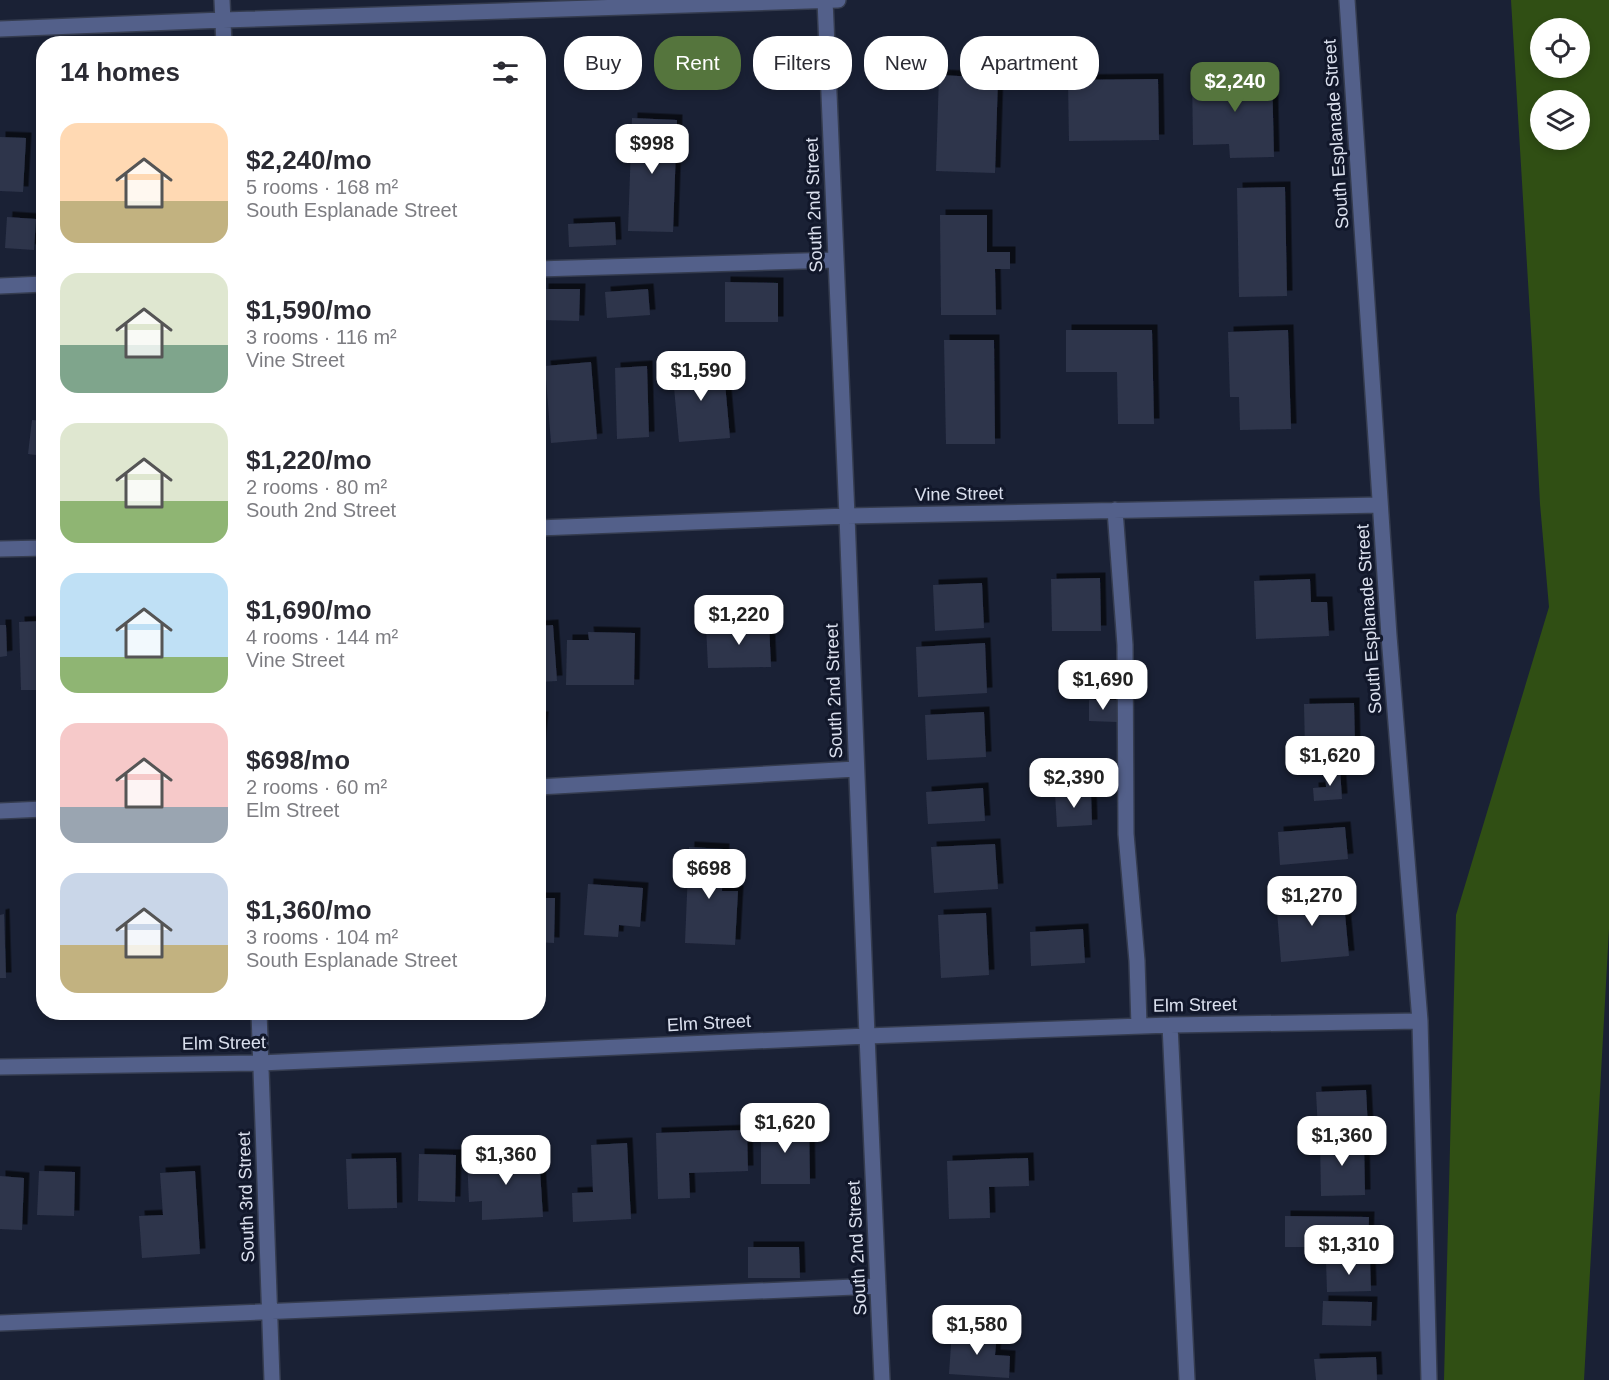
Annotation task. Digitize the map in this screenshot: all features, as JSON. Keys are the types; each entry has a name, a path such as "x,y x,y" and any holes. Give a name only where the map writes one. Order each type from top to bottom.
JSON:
{"street":[{"path":"222,0 224,36"},
{"name":"South 2nd Street","path":"825,0 882,1380"},
{"path":"0,29 838,0"},
{"name":"South Esplanade Street","path":"1347,0 1389,636 1420,1021 1429,1380"},
{"path":"546,269 836,260"},
{"path":"0,286 36,284"},
{"name":"Vine Street","path":"546,528 847,516 1380,505"},
{"path":"1115,510 1125,645 1126,834 1140,1026"},
{"path":"0,549 36,548"},
{"path":"546,787 856,769"},
{"path":"0,811 36,810"},
{"name":"South 3rd Street","path":"259,1020 272,1380"},
{"name":"Elm Street","path":"0,1067 260,1062 1170,1024 1420,1021"},
{"path":"1170,1024 1187,1380"},
{"path":"0,1323 878,1286"}],"green space":[{"path":"1511,0 1609,0 1609,929 1584,1380 1444,1380 1456,915 1549,607 1540,504"}],"building":[{"path":"1272,72 1274,157 1230,158 1229,144 1193,145 1192,74"},
{"path":"948,75 960,76 960,90 998,90 995,173 936,171 939,90 948,90"},
{"path":"1158,79 1159,140 1069,141 1068,90 1099,90 1099,80"},
{"path":"632,118 677,120 673,232 628,231"},
{"path":"0,137 26,138 23,192 0,191"},
{"path":"1285,187 1287,296 1239,297 1237,188"},
{"path":"940,215 987,215 987,252 1010,252 1010,269 995,269 996,315 941,315"},
{"path":"7,217 36,219 34,250 5,248"},
{"path":"615,222 616,245 569,247 568,224"},
{"path":"725,282 778,283 778,322 725,322"},
{"path":"546,289 580,289 579,321 546,320"},
{"path":"648,289 650,315 607,318 605,292"},
{"path":"1066,330 1152,330 1154,424 1118,424 1117,372 1066,372"},
{"path":"1288,330 1291,429 1240,430 1239,397 1230,397 1228,332"},
{"path":"944,340 994,340 995,444 946,444"},
{"path":"723,361 730,438 679,442 672,365"},
{"path":"591,362 597,439 551,443 546,366"},
{"path":"647,366 649,437 617,439 615,368"},
{"path":"32,420 36,420 36,455 28,454"},
{"path":"1100,578 1101,631 1052,631 1051,579"},
{"path":"1310,579 1311,602 1327,602 1329,636 1256,639 1254,581"},
{"path":"982,583 984,628 935,631 933,585"},
{"path":"36,621 36,690 21,690 19,622"},
{"path":"769,623 771,667 708,668 706,625"},
{"path":"0,625 6,625 7,656 0,657"},
{"path":"546,625 553,625 557,681 546,682"},
{"path":"588,632 635,633 634,685 566,685 567,640 589,640"},
{"path":"985,643 987,693 918,697 916,647"},
{"path":"1089,700 1117,700 1117,722 1089,721"},
{"path":"1354,703 1355,747 1305,748 1304,704"},
{"path":"984,712 986,757 927,760 925,715"},
{"path":"1340,768 1342,799 1314,801 1313,788 1326,787 1325,769"},
{"path":"983,788 985,821 928,824 926,792"},
{"path":"1091,792 1092,825 1057,827 1055,793"},
{"path":"1345,827 1348,859 1280,865 1278,832"},
{"path":"995,844 998,889 934,893 931,847"},
{"path":"689,847 724,849 722,891 738,891 735,945 685,943"},
{"path":"588,884 643,888 640,927 619,925 618,937 584,935"},
{"path":"1343,893 1349,956 1281,962 1276,898"},
{"path":"546,898 555,898 554,943 546,942"},
{"path":"986,913 989,975 941,978 938,915"},
{"path":"4,914 6,978 0,978 0,915"},
{"path":"1083,929 1085,963 1031,966 1030,932"},
{"path":"1366,1090 1368,1128 1318,1130 1316,1092"},
{"path":"761,1123 809,1123 810,1184 761,1184"},
{"path":"747,1130 748,1171 689,1173 690,1198 658,1199 656,1133"},
{"path":"1320,1139 1364,1139 1365,1195 1321,1196"},
{"path":"627,1143 631,1219 573,1222 572,1193 593,1192 591,1145"},
{"path":"419,1154 456,1155 455,1202 418,1201"},
{"path":"539,1154 543,1217 482,1220 482,1201 469,1202 467,1158"},
{"path":"396,1158 397,1208 348,1209 346,1159"},
{"path":"1028,1158 1029,1186 989,1187 990,1218 949,1219 947,1161"},
{"path":"39,1171 75,1172 74,1216 37,1215"},
{"path":"195,1171 200,1254 142,1258 139,1216 163,1215 160,1173"},
{"path":"0,1176 24,1178 22,1230 0,1229"},
{"path":"1285,1216 1369,1217 1368,1247 1285,1247"},
{"path":"748,1247 799,1247 800,1278 748,1278"},
{"path":"1370,1259 1371,1291 1327,1292 1326,1260"},
{"path":"1323,1301 1372,1302 1371,1326 1322,1325"},
{"path":"952,1331 997,1333 995,1355 1010,1356 1009,1378 949,1374"},
{"path":"1376,1357 1377,1380 1316,1380 1314,1359"}]}
